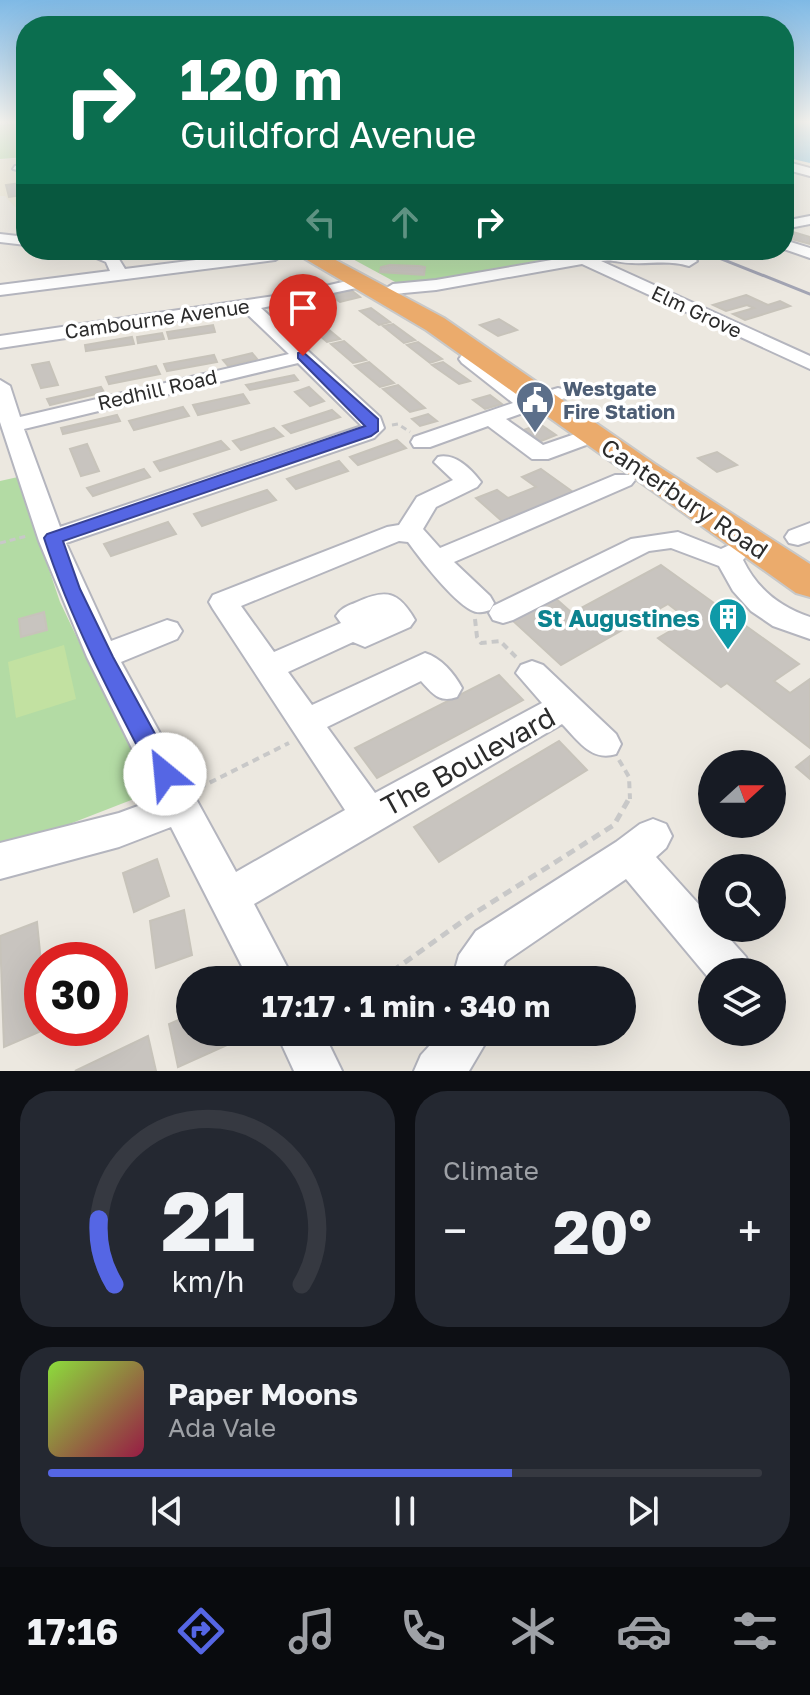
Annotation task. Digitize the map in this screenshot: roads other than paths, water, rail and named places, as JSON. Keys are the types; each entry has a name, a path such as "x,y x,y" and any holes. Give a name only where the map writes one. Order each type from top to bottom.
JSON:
{"highway":[{"name":"Canterbury Road","path":"303,260 360,283 414,291"},
{"name":"Canterbury Road","path":"310,260 414,291 542,399 740,552 810,583"},
{"name":"Canterbury Road","path":"542,399 806,544"}],"street":[{"path":"112,260 120,275"},
{"path":"0,290 120,275 197,260"},
{"name":"Elm Grove","path":"414,291 579,260"},
{"name":"Elm Grove","path":"624,260 810,363"},
{"path":"685,260 689,261"},
{"name":"Cambourne Avenue","path":"0,342 248,305 360,283"},
{"path":"52,534 366,433 373,428 372,422 248,305"},
{"name":"Redhill Road","path":"12,425 303,356"},
{"path":"0,386 71,589 102,657 265,966"},
{"path":"422,442 542,399"},
{"path":"489,417 540,454 578,440"},
{"path":"408,532 426,502 469,482 446,462"},
{"path":"568,477 592,493"},
{"path":"435,560 623,480"},
{"path":"369,815 223,602 396,533 408,532 423,542 435,560 492,608 640,545 661,540 688,543 713,558 740,552 747,594 789,621 810,628"},
{"path":"269,667 359,627"},
{"path":"102,657 167,631"},
{"path":"310,727 425,665 446,688"},
{"name":"The Boulevard","path":"532,673 604,744"},
{"name":"The Boulevard","path":"229,897 566,706"},
{"path":"0,861 119,830 180,803"},
{"path":"477,966 491,946 642,845 721,958"},
{"path":"306,1046 319,1071"},
{"path":"437,1071 459,1046"}],"railway":[{"path":"724,260 810,294"}],"place":[{"name":"Westgate Fire Station","path":"535,434"},
{"name":"St Augustines","path":"728,651"}]}
